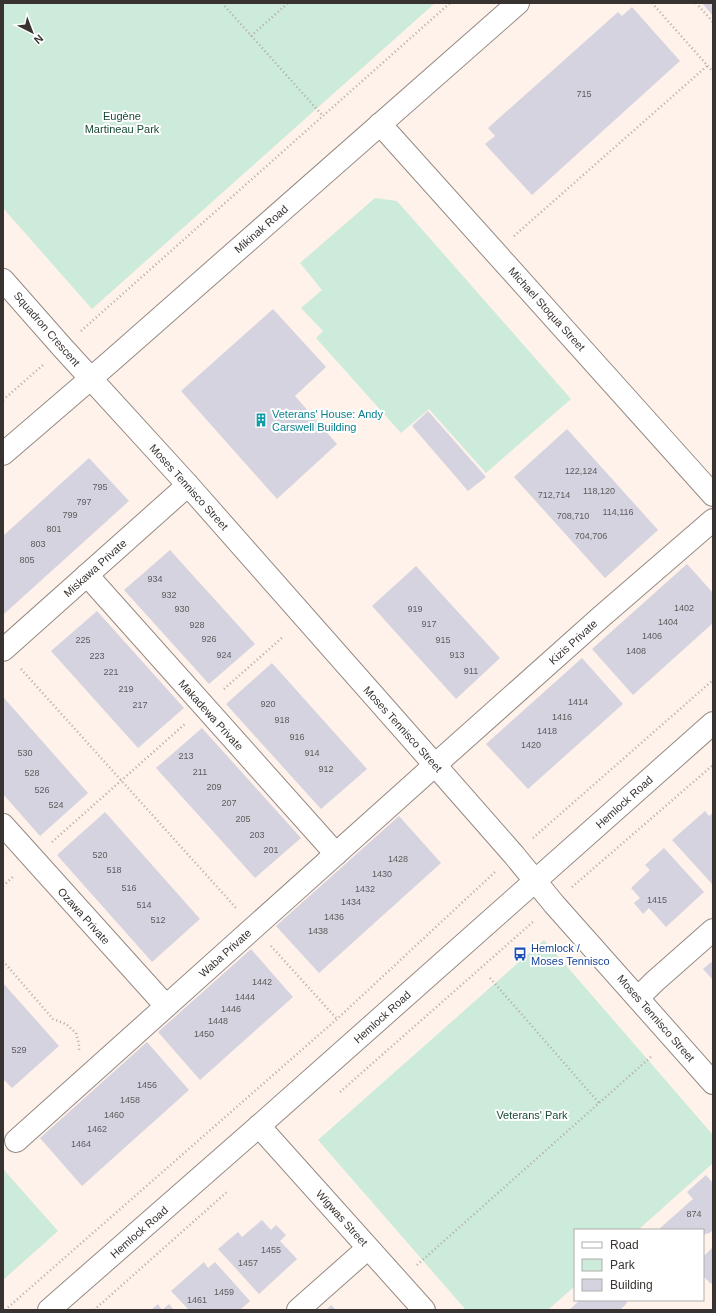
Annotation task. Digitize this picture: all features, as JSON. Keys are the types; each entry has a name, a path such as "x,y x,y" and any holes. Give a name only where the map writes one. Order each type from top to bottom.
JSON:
{"street":[{"name":"Mikinak Road","path":"3,454 518,3"},
{"name":"Michael Stoqua Street","path":"380,124 713,495"},
{"name":"Squadron Crescent","path":"3,280 90,379"},
{"name":"Moses Tennisco Street","path":"90,379 188,485 514,855 554,904 713,1083"},
{"name":"Miskawa Private","path":"3,650 188,485"},
{"name":"Kizis Private","path":"435,765 602,616 713,520"},
{"name":"Makadewa Private","path":"87,575 336,854"},
{"name":"Hemlock Road","path":"49,1310 259,1126 713,723"},
{"name":"Waba Private","path":"16,1141 435,765"},
{"name":"Ozawa Private","path":"3,825 166,1006"},
{"path":"638,998 713,930"},
{"name":"Wigwas Street","path":"259,1126 424,1310"},
{"path":"298,1310 368,1248"}],"path":[{"path":"222,3 323,116"},
{"path":"251,36 288,3"},
{"path":"3,400 450,3"},
{"path":"652,3 713,72"},
{"path":"696,3 713,22"},
{"path":"512,237 708,66"},
{"path":"3,886 284,636"},
{"path":"3,650 337,1019"},
{"path":"5,1310 337,1019 514,855 713,680"},
{"path":"337,1094 713,765"},
{"path":"3,961 53,1019 66,1024 76,1033 79,1044 78,1056"},
{"path":"490,978 599,1103"},
{"path":"414,1268 653,1055"},
{"path":"94,1310 230,1189"}],"green space":[{"name":"Eugène Martineau Park","path":"3,3 435,3 92,309 3,208"},
{"path":"375,198 397,201 571,399 486,473 429,409 401,433 316,338 323,331 301,308 322,290 300,263"},
{"name":"Veterans' Park","path":"544,940 713,1135 713,1163 639,1229 574,1229 574,1287 548,1310 466,1310 318,1140"},
{"path":"3,1169 58,1231 3,1280"}],"building":[{"path":"702,3 713,3 713,16"},
{"path":"632,7 680,61 532,195 485,144 495,136 488,128 618,12 622,16"},
{"name":"Veterans' House: Andy Carswell Building","path":"273,309 326,367 295,396 337,444 277,499 181,391"},
{"path":"428,411 486,477 468,491 412,426"},
{"path":"567,429 658,530 605,578 514,477"},
{"path":"89,458 129,501 4,614 3,536"},
{"path":"170,550 255,644 209,684 124,590"},
{"path":"687,564 713,593 713,623 633,695 592,649"},
{"path":"416,566 500,658 456,699 372,606"},
{"path":"97,611 184,708 138,748 51,651"},
{"path":"582,658 623,704 528,789 486,744"},
{"path":"272,663 367,769 321,809 226,704"},
{"path":"4,698 88,793 40,836 3,794"},
{"path":"202,728 301,838 255,878 156,768"},
{"path":"705,811 709,816 713,813 713,885 672,840"},
{"path":"105,812 200,919 152,962 57,855"},
{"path":"399,816 441,863 319,973 276,926"},
{"path":"664,848 704,892 666,927 649,908 643,914 634,903 640,898 631,888 650,870 645,865"},
{"path":"251,949 293,997 200,1080 158,1032"},
{"path":"711,962 713,964 713,980 703,969"},
{"path":"3,983 59,1046 12,1088 3,1079"},
{"path":"147,1042 189,1090 82,1186 40,1138"},
{"path":"706,1175 713,1183 713,1230 708,1234 707,1233 704,1235 704,1229 659,1229 693,1199 687,1192"},
{"path":"262,1220 271,1230 276,1225 286,1235 280,1241 297,1259 259,1294 218,1249 238,1232 242,1237"},
{"path":"713,1247 713,1282 711,1284 704,1277 704,1254 705,1255"},
{"path":"204,1262 208,1268 215,1262 250,1301 240,1310 189,1310 171,1291"},
{"path":"579,1301 626,1301 627,1303 621,1309 622,1310 569,1310"},
{"path":"158,1304 162,1310 151,1310"},
{"path":"169,1304 174,1310 162,1310"},
{"path":"331,1305 336,1310 326,1310"}],"place":[{"name":"Veterans' House: Andy Carswell Building","path":"261,420"},
{"name":"Hemlock / Moses Tennisco","path":"520,954"}]}
